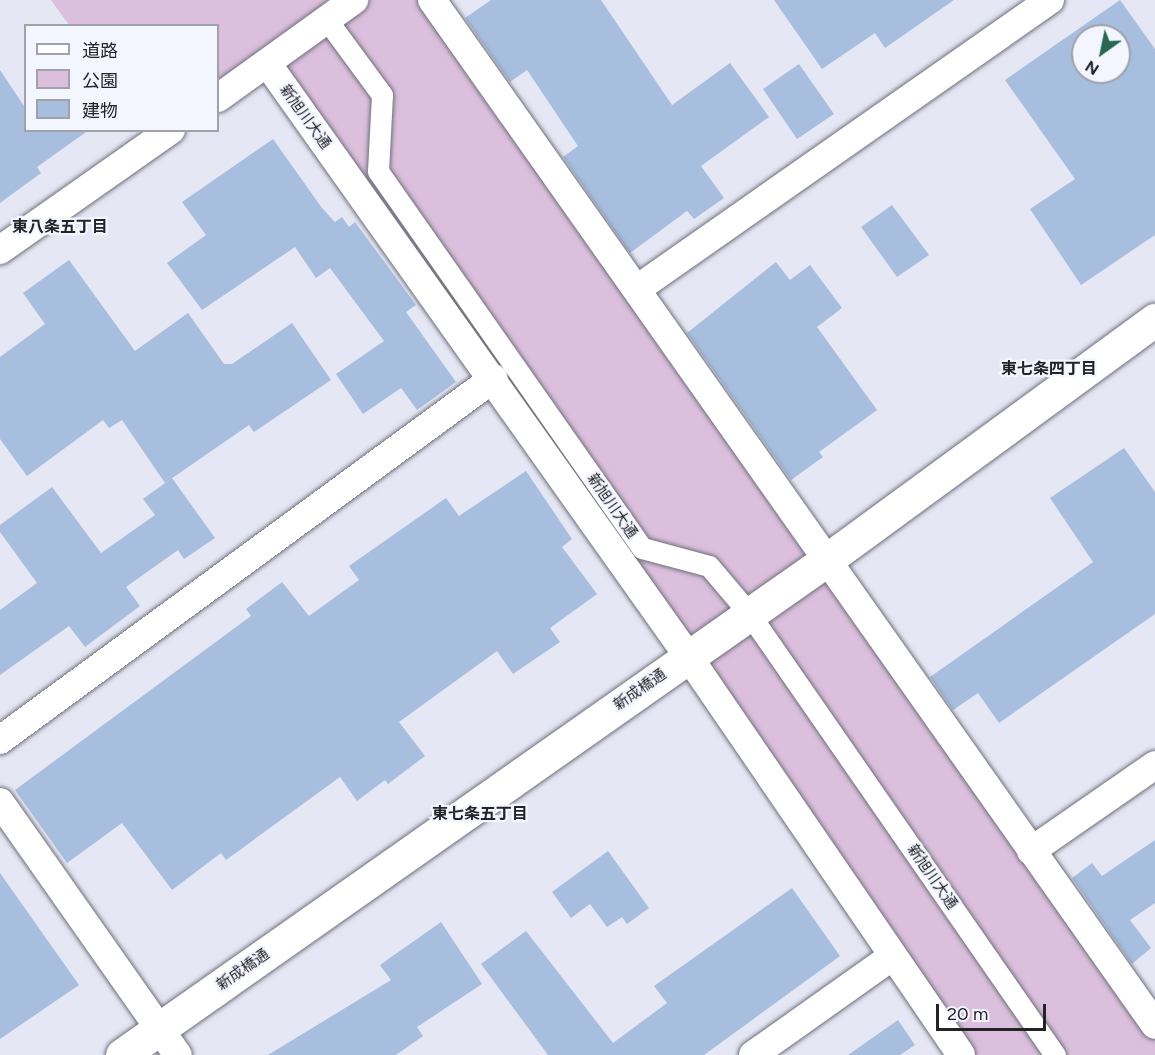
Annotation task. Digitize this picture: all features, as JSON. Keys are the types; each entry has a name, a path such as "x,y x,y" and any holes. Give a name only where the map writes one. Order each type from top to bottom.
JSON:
{"street":[{"path":"219,97 354,0"},
{"path":"432,0 1155,1025"},
{"path":"637,289 1050,0"},
{"name":"新旭川大通","path":"327,20 381,95 378,171 642,548 709,566 748,612 1055,1055"},
{"name":"新旭川大通","path":"267,63 494,378 688,656 961,1055"},
{"path":"0,250 168,132"},
{"name":"新成橋通","path":"122,1055 748,612 828,559 1155,320"},
{"path":"0,740 494,378"},
{"path":"1031,851 1155,765"},
{"path":"0,802 178,1055"},
{"path":"753,1055 893,956"}],"green space":[{"path":"51,0 432,0 1155,1025 1155,1055 961,1055 267,64 219,97 219,24 68,24"}],"building":[{"path":"491,0 601,0 672,105 730,63 769,117 701,166 724,198 694,219 687,211 630,253 563,157 578,146 527,70 510,82 465,18"},
{"path":"774,0 954,0 885,48 875,33 822,69"},
{"path":"1120,0 1155,49 1155,235 1081,285 1030,209 1075,179 1005,80 1071,34 1071,84 1131,84 1131,24 1086,24"},
{"path":"799,64 834,114 797,139 763,89"},
{"path":"0,70 24,106 24,132 86,132 37,167 41,173 0,203"},
{"path":"273,139 322,208 335,222 342,217 349,227 355,222 416,305 406,312 456,382 417,410 401,388 363,414 336,374 384,341 330,268 316,278 295,247 202,310 167,263 206,235 182,202"},
{"path":"892,205 929,255 897,277 861,227"},
{"path":"69,260 135,351 188,313 224,364 232,364 292,323 331,380 254,432 249,425 165,483 122,420 109,428 103,420 27,476 0,439 0,357 45,324 23,293"},
{"path":"776,262 790,280 810,265 842,308 817,327 877,410 819,452 823,457 791,480 687,333"},
{"path":"1124,448 1155,492 1155,614 999,723 978,693 953,710 930,677 1093,562 1050,498"},
{"path":"526,471 572,539 562,547 597,594 550,628 560,642 513,674 497,651 399,722 425,756 388,784 385,780 357,801 340,777 226,860 221,853 172,890 122,823 67,863 15,790 251,616 246,609 282,582 309,616 359,580 349,566 446,498 459,516"},
{"path":"172,478 215,538 184,559 178,550 126,587 140,606 85,647 69,626 0,675 0,610 37,583 0,532 0,525 52,487 101,553 155,515 143,499"},
{"path":"1155,840 1155,903 1130,920 1151,948 1132,964 1072,878 1092,863 1102,876"},
{"path":"608,851 649,908 627,924 622,917 607,927 590,904 571,918 552,892"},
{"path":"0,873 79,985 0,1039"},
{"path":"792,888 840,956 704,1055 548,1055 481,964 526,931 613,1043 667,1003 654,986"},
{"path":"441,922 482,984 417,1027 423,1036 396,1055 268,1055 391,980 380,965"},
{"path":"898,1020 915,1045 900,1055 848,1055"}],"district":[{"name":"東八条五丁目","path":"60,227"},
{"name":"東七条四丁目","path":"1049,369"},
{"name":"東七条五丁目","path":"480,814"}]}
